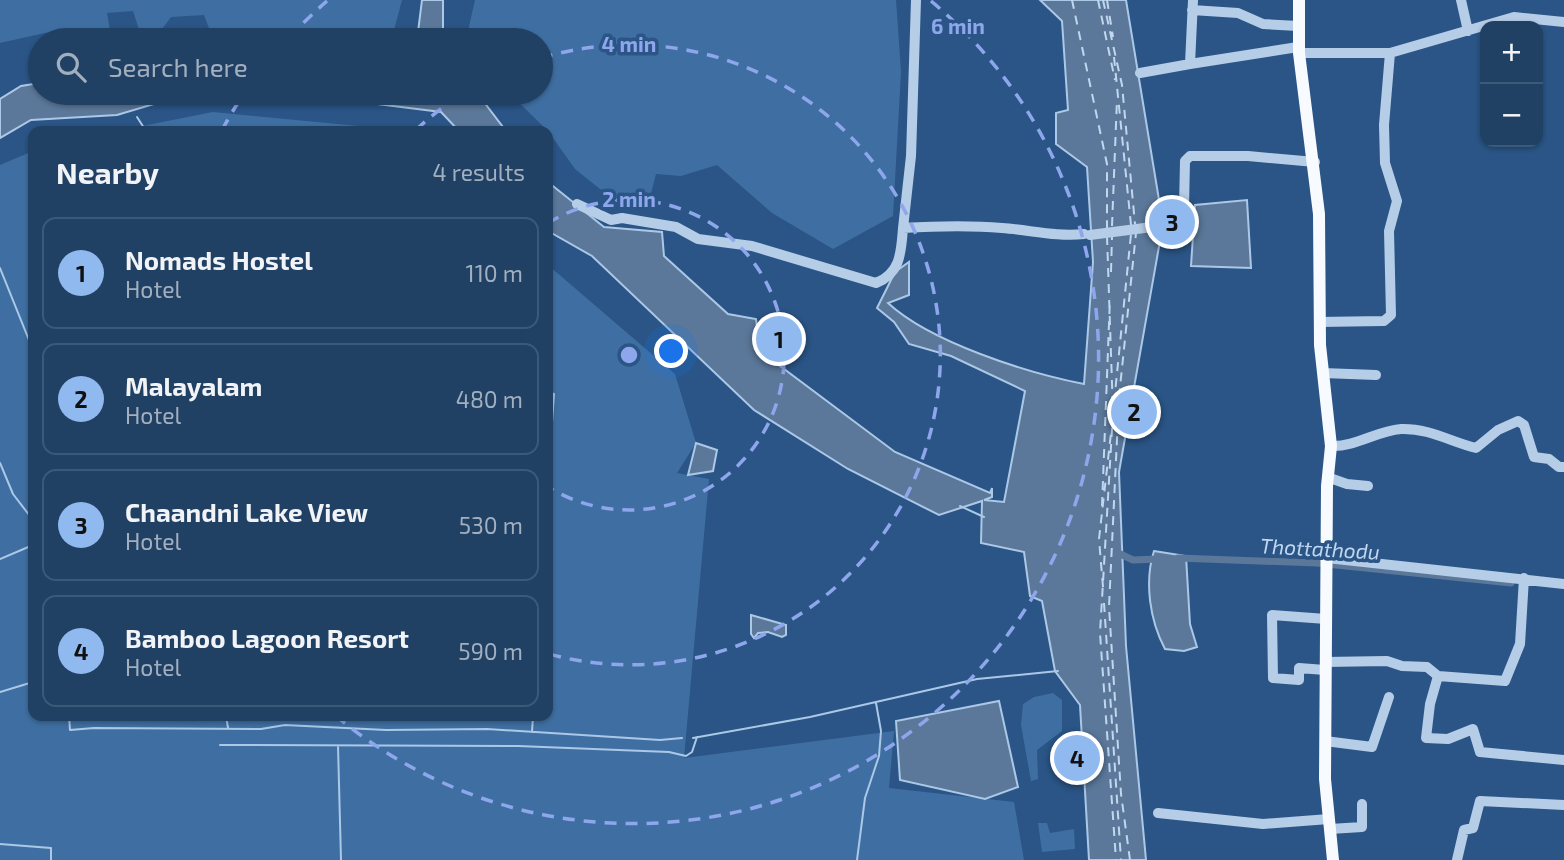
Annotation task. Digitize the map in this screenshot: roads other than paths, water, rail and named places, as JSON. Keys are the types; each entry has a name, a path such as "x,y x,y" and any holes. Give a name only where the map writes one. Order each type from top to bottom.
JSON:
{"main road":[{"path":"1299,0 1299,50 1320,214 1320,322 1331,446 1327,477 1325,741 1333,860"}],"street":[{"path":"577,204 600,217 676,227 698,239 751,246 876,283 885,279 898,266 911,156 916,0"},
{"path":"1461,0 1468,31"},
{"path":"1190,64 1193,5 1238,13 1263,23 1298,26"},
{"path":"1140,72 1299,50 1390,53 1521,16 1564,22"},
{"path":"1320,322 1384,321 1391,315 1389,231 1397,201 1385,163 1384,125 1390,53"},
{"path":"1161,204 1184,207 1185,161 1190,156 1248,156 1315,162"},
{"path":"903,228 940,225 1037,230 1056,235 1152,227"},
{"path":"1324,373 1376,375"},
{"path":"1331,446 1352,444 1403,429 1434,433 1476,448 1498,430 1518,421 1524,425 1534,457 1549,459 1559,467 1564,467"},
{"path":"1327,477 1347,484 1367,486"},
{"path":"1327,562 1564,584"},
{"path":"1325,619 1272,615 1273,678 1299,680 1299,668 1387,661 1402,666 1427,667 1438,676 1505,681 1520,644 1524,581"},
{"path":"1438,676 1430,704 1426,738 1448,740 1473,729 1480,752 1564,760"},
{"path":"1325,741 1372,747 1389,697"},
{"path":"1457,860 1464,830 1473,828 1480,801 1564,805"},
{"path":"1158,813 1263,824 1362,827 1362,804"}],"waterway":[{"path":"137,117 143,126"},
{"path":"0,268 28,338"},
{"path":"553,394 553,408"},
{"path":"0,463 13,494 28,514"},
{"path":"960,506 984,517"},
{"path":"0,559 28,547"},
{"name":"Thottathodu","path":"1116,552 1133,560 1159,559"},
{"name":"Thottathodu","path":"1178,558 1317,563 1511,583"},
{"path":"693,738 810,717 977,679 1058,671"},
{"path":"0,692 28,684"},
{"path":"857,860 865,798 879,756 881,731 876,703"},
{"path":"69,721 70,730 261,729 285,725 386,730 487,729 660,740 682,738"},
{"path":"227,721 228,728"},
{"path":"532,732 533,721"},
{"path":"220,745 518,746 669,752 686,756 692,752 697,737"},
{"path":"338,746 341,860"},
{"path":"0,844 51,848 51,860"}],"place":[{"name":"Chaandni Lake View","path":"1172,222"},
{"name":"Nomads Hostel","path":"779,339"},
{"name":"Malayalam","path":"1134,412"},
{"name":"Bamboo Lagoon Resort","path":"1077,758"}]}
